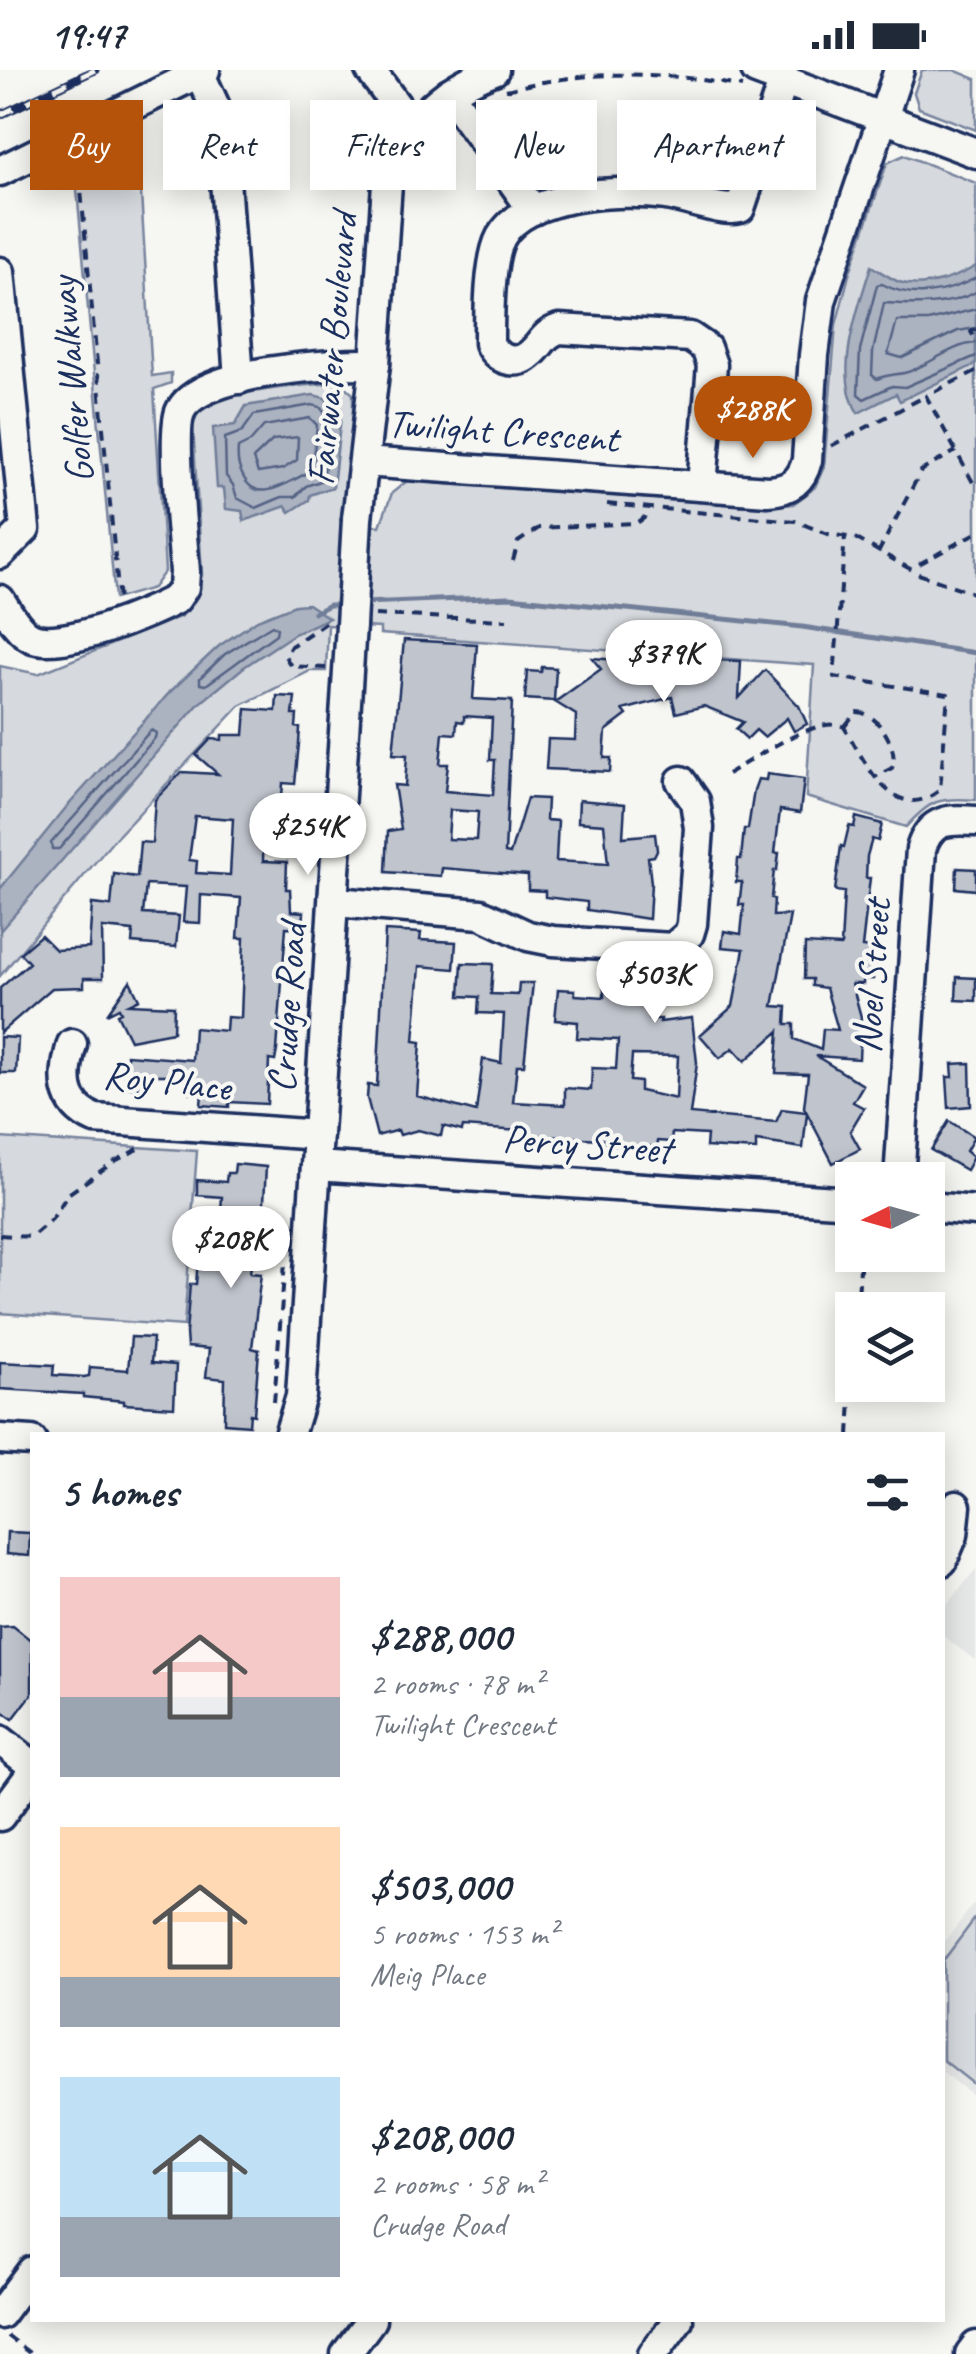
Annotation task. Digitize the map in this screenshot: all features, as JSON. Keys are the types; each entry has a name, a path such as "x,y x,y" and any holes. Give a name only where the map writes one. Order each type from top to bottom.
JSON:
{"street":[{"path":"370,70 392,100"},
{"path":"756,70 781,90 882,117 976,153"},
{"name":"Twilight Crescent","path":"364,462 780,490 790,486 804,472 821,301 899,70"},
{"path":"143,100 202,71 222,137 238,379"},
{"name":"Fairwater Boulevard","path":"441,100 465,82 500,80"},
{"path":"702,485 712,365 709,352 696,339 559,329 544,336 528,356 502,358 491,350 489,335 497,246 508,227 534,210 575,198 631,192 679,197 730,211 740,208 781,90"},
{"path":"449,93 534,210"},
{"path":"0,170 30,156"},
{"name":"Fairwater Boulevard","path":"352,620 387,190"},
{"path":"0,272 2,324 26,529 0,554"},
{"path":"0,600 31,638 60,641 176,599 184,587 176,426 180,413 195,394 238,379 292,368 375,364"},
{"name":"Crudge Road","path":"295,1432 301,1396 352,620"},
{"path":"335,902 482,914 528,936 679,955 692,924 699,828 694,802 681,782"},
{"name":"Noel Street","path":"900,1162 921,848 931,828 940,821 976,821"},
{"name":"Roy Place","path":"72,1044 67,1093 73,1105 95,1119 318,1135"},
{"name":"Percy Street","path":"316,1166 835,1201"},
{"path":"945,1208 976,1211"},
{"name":"Crudge Road","path":"301,1396 308,1432"},
{"path":"0,1439 30,1442"},
{"path":"945,1554 958,1506"},
{"path":"0,1740 30,1763"},
{"path":"0,1816 30,1776"},
{"path":"3,2324 30,2274"},
{"path":"346,2354 370,2322"},
{"path":"653,2354 677,2322"},
{"path":"970,2354 976,2346"}],"path":[{"path":"500,80 644,71 781,90"},
{"name":"Golfer Walkway","path":"81,190 122,621"},
{"path":"976,329 971,332 976,340"},
{"path":"822,451 976,371"},
{"path":"926,396 976,488"},
{"path":"878,553 922,471 956,451"},
{"path":"513,560 518,542 539,528 637,523 647,509"},
{"path":"919,564 976,533"},
{"path":"828,534 855,538 921,576 976,594"},
{"path":"727,774 816,726 838,723 887,791 905,800 923,801 940,790 948,694 834,677 844,536"},
{"path":"331,668 291,666 285,656 290,646 352,620 507,620"},
{"path":"844,728 856,712 872,716 894,751 892,768 875,777"},
{"path":"0,1235 31,1237 52,1220 68,1194 115,1161 143,1147 148,1123"},
{"path":"273,1410 285,1263"},
{"path":"849,1432 851,1402"},
{"path":"3,2324 30,2354"}],"shaded area":[{"path":"922,70 954,70 976,79 976,130 919,108 914,93"},
{"path":"904,155 976,183 976,800 936,802 906,827 806,797 814,665 380,634 380,628 328,625 326,671 310,671 240,706 113,841 0,976 0,666 38,674 182,616 202,575 193,427 199,412 208,405 243,394 341,383 353,394 353,440 344,524 380,526 392,493 407,481 767,507 793,504 815,487 824,467 836,325 887,163"},
{"path":"77,190 141,190 152,376 171,373 171,383 154,389 165,571 153,588 115,599"},
{"path":"0,1138 197,1151 184,1326 0,1313"},
{"path":"976,1569 976,1661 945,1638 945,1607"},
{"path":"976,1901 976,2098 945,2074 945,1941"},
{"path":"976,1917 976,2086 945,2062 945,1958"}],"water":[{"path":"871,266 899,282 918,285 976,266 976,364 900,401 896,394 858,413 851,397 848,360"},
{"path":"313,395 325,398 341,416 333,487 310,495 309,500 290,512 286,506 244,521 242,511 226,509 224,488 217,488 213,428 235,425 246,406"},
{"path":"308,604 329,618 294,634 244,667 198,705 0,931 0,889 64,810 171,691 219,646 257,620"}],"building":[{"path":"404,640 477,644 473,699 512,701 505,853 510,854 527,798 547,799 546,820 558,821 556,861 608,864 604,824 578,822 579,800 625,804 623,837 655,834 657,850 648,857 649,919 587,910 587,902 545,897 545,891 528,890 528,875 442,868 441,876 386,872 388,831 401,829 394,785 405,786 407,755 393,754","holes":["464,716 492,718 493,795 445,791 448,764 440,764 443,733 456,734 457,721 464,722","450,810 478,812 476,840 448,839"]},
{"path":"592,658 631,661 634,672 643,670 645,677 710,660 741,661 739,698 765,670 799,706 807,724 794,731 787,718 764,737 756,730 747,739 736,729 743,722 704,706 676,713 672,697 623,710 627,715 606,731 604,758 611,758 610,772 546,769 548,739 575,740 576,715 555,702 601,669"},
{"path":"542,667 556,668 554,701 525,699 527,671 541,672"},
{"path":"277,696 295,697 293,715 297,715 296,727 300,728 299,743 295,784 283,783 281,810 292,811 290,827 264,825 263,861 287,862 286,889 290,889 291,911 304,912 303,928 286,927 277,1050 275,1061 269,1060 267,1104 201,1105 202,1093 189,1092 190,1075 149,1075 148,1089 125,1087 127,1055 192,1060 194,1028 226,1031 227,1017 241,1018 241,898 201,895 200,923 183,922 186,887 146,885 143,914 179,916 176,947 132,943 133,931 102,928 103,978 84,978 84,987 52,988 0,1033 0,988 29,963 20,953 41,935 56,950 89,948 92,904 111,906 114,874 137,877 140,842 152,843 155,800 182,772 218,774 196,755 211,739 244,735 246,709 276,711","holes":["195,816 233,819 230,875 196,873 197,861 189,860"]},
{"path":"767,774 804,779 800,813 780,810 775,853 779,853 771,898 773,916 790,915 773,1006 787,1007 786,1024 794,1024 794,1039 821,1050 823,1029 838,1030 826,988 812,986 812,979 804,979 805,944 841,946 844,892 835,891 841,846 844,847 849,826 854,827 856,817 882,824 878,841 872,839 867,856 866,878 870,878 862,947 870,948 873,979 852,984 861,1017 859,1059 816,1056 863,1085 853,1102 864,1108 850,1131 860,1149 833,1163 807,1113 803,1148 756,1141 756,1150 706,1147 707,1135 672,1133 671,1142 658,1141 657,1147 602,1144 602,1139 463,1127 462,1131 443,1126 441,1136 418,1130 400,1135 398,1130 377,1136 367,1098 368,1085 377,1086 385,931 421,933 420,940 456,942 454,969 420,966 414,1041 421,1042 417,1096 476,1112 483,1059 501,1063 504,1014 478,1013 479,997 460,996 462,963 493,964 491,994 518,995 519,983 533,983 524,1065 517,1065 513,1102 565,1105 565,1088 591,1090 592,1068 616,1069 618,1040 577,1038 578,1022 555,1020 558,989 604,997 604,988 619,989 627,983 650,992 649,1019 661,1019 660,1022 692,1018 697,1063 690,1114 776,1122 782,1109 806,1112 808,1074 776,1073 779,1031 745,1061 733,1048 720,1058 700,1035 733,1006 744,949 722,947 724,931 741,934 744,905 739,905 742,882 736,882 738,859 754,790 758,779 766,780","holes":["632,1055 678,1056 676,1099 640,1091 640,1082 630,1081"]},
{"path":"957,868 976,869 976,890 956,888"},
{"path":"957,977 976,978 976,1001 956,1000"},
{"path":"130,981 139,999 129,1004 174,1006 173,1032 130,1040 117,1014 121,1012 119,1008 107,1014"},
{"path":"0,1037 18,1038 16,1073 0,1073"},
{"path":"970,1063 971,1106 949,1108 947,1077 953,1077 952,1064"},
{"path":"949,1121 974,1137 966,1151 973,1157 966,1170 931,1150"},
{"path":"235,1164 266,1167 262,1236 255,1235 250,1273 261,1274 252,1348 259,1350 254,1415 250,1414 249,1425 224,1423 225,1379 206,1377 209,1349 187,1347 186,1333 190,1284 196,1284 198,1260 207,1261 208,1247 218,1248 222,1197 197,1195 197,1180 226,1182 227,1173 234,1173"},
{"path":"131,1337 153,1338 151,1363 176,1365 174,1407 124,1404 83,1394 0,1389 0,1362 54,1365 53,1375 84,1377 89,1376 90,1367 128,1370"},
{"path":"7,1532 30,1533 29,1556 6,1554"},
{"path":"13,1626 30,1639 30,1697 13,1719 0,1710 0,1627"}],"waterway":[{"path":"363,603 510,597 802,627 976,653"},
{"path":"314,613 329,605 342,605"}],"railway":[{"path":"0,115 95,70"}]}
